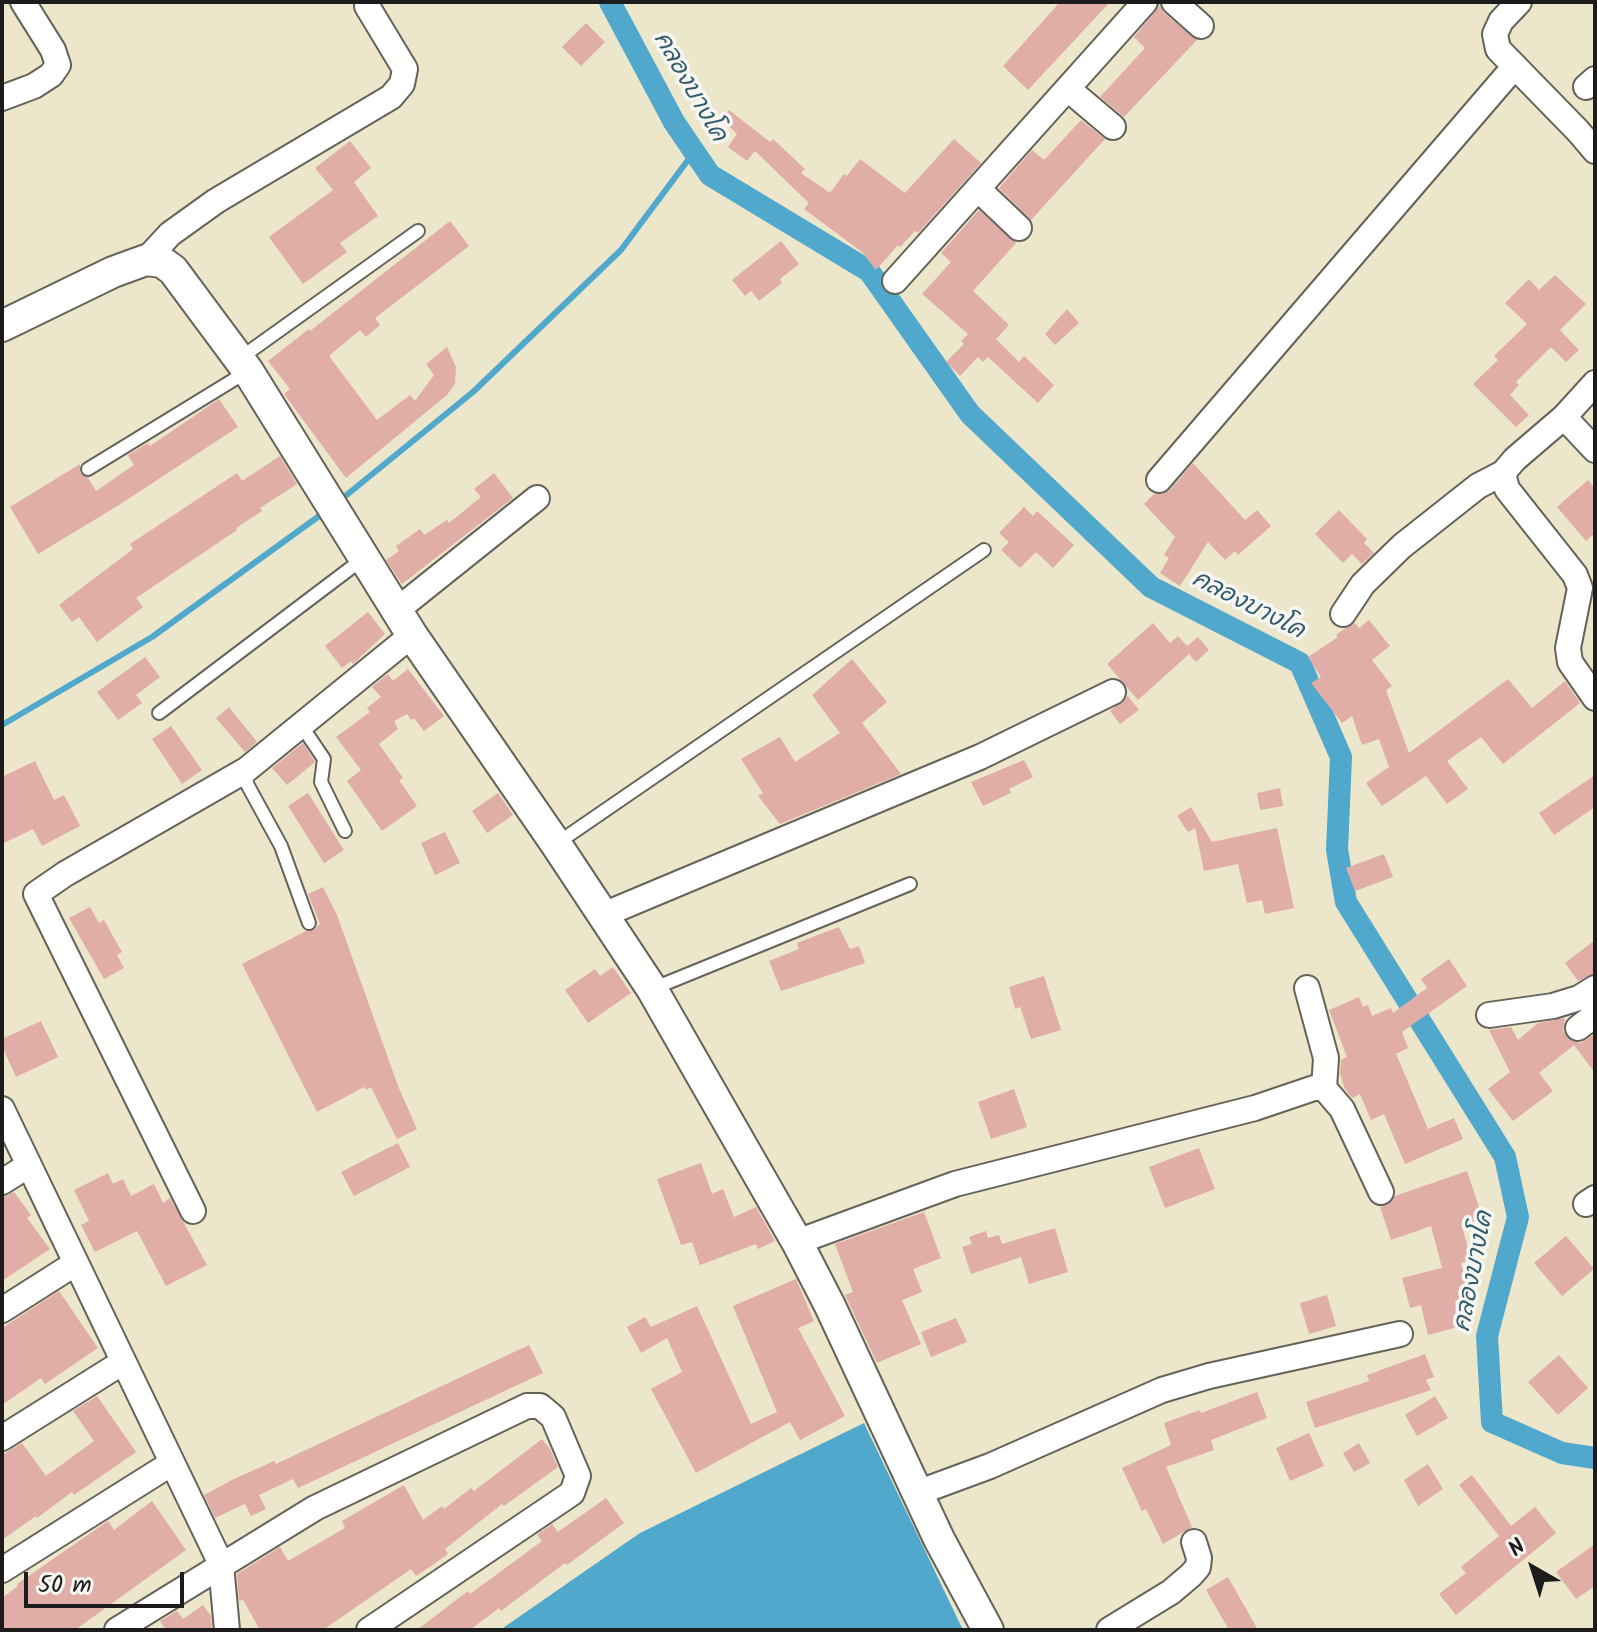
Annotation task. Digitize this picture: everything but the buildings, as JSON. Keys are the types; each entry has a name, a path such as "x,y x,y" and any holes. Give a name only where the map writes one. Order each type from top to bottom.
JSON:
{"street":[{"path":"2,98 34,86 51,75 58,65 53,50 23,2"},
{"path":"1174,2 1201,26"},
{"path":"1519,2 1501,21 1495,34 1498,49 1595,151"},
{"path":"895,281 1141,4"},
{"path":"146,260 170,234 216,201 391,97 402,84 405,69 367,6"},
{"path":"1159,480 1515,66"},
{"path":"1068,89 1113,127"},
{"path":"978,189 1019,228"},
{"path":"2,326 113,272 146,260 162,262 173,270 243,365 405,622 652,989 797,1242 917,1493 988,1630"},
{"path":"1343,614 1363,584 1402,546 1478,486 1503,473 1564,417 1595,383"},
{"path":"1564,417 1595,450"},
{"path":"1503,473 1507,489 1575,575 1580,588 1568,648 1570,662 1595,698"},
{"path":"193,1211 36,894 65,874 246,770 301,725 537,498"},
{"path":"603,915 980,757 1113,692"},
{"path":"1307,988 1326,1058 1324,1088 1342,1109 1381,1192"},
{"path":"1489,1015 1553,1006 1579,998 1595,988"},
{"path":"797,1242 979,1177 1255,1108 1314,1088 1324,1088"},
{"path":"2,1109 221,1564 227,1630"},
{"path":"2,1182 29,1165"},
{"path":"2,1310 76,1263"},
{"path":"917,1493 990,1466 1162,1390 1209,1376 1400,1334"},
{"path":"2,1438 123,1362"},
{"path":"117,1630 315,1508 527,1406 540,1406 553,1417 578,1476 572,1493 369,1630"},
{"path":"2,1570 172,1463"},
{"path":"1109,1630 1171,1592 1191,1575 1198,1567 1199,1558 1194,1542"}],"lane":[{"path":"88,469 243,365 418,231"},
{"path":"556,844 984,550"},
{"path":"159,713 366,557"},
{"path":"301,725 324,759 321,782 345,831"},
{"path":"246,770 247,784 281,846 309,923"},
{"path":"652,989 910,884"}],"water":[{"path":"864,1423 963,1630 500,1630 640,1533"}],"waterway":[{"name":"คลองบางโค","path":"610,2 674,122 710,175 869,271 970,414 1151,587 1300,663 1341,757 1337,850 1346,902 1505,1157 1518,1217 1487,1336 1492,1422 1562,1453 1595,1458"},
{"path":"338,502 473,392 621,250 694,152"},
{"path":"2,725 152,637 326,511"}]}
